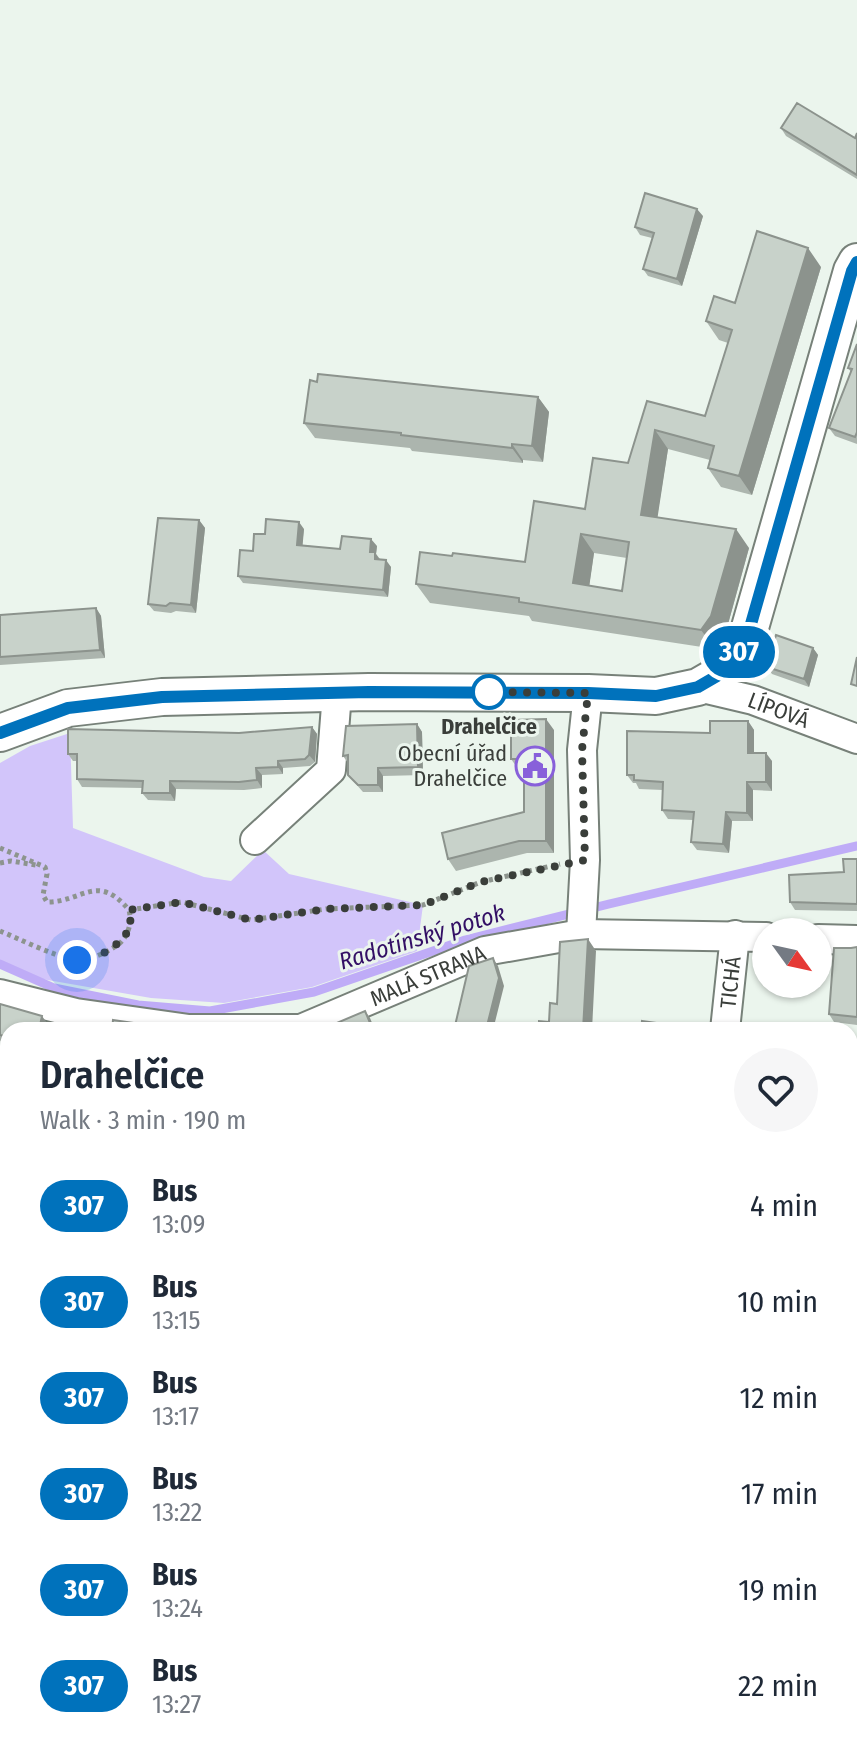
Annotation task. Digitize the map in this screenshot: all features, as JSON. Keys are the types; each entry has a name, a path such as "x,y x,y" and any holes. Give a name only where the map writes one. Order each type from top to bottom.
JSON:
{"main road":[{"path":"0,733 68,708 162,697 337,693 656,696 698,687 717,676 735,659 747,638 847,286 857,262"}],"street":[{"name":"LÍPOVÁ","path":"698,687 753,700 857,739"},
{"path":"255,840 331,770 337,693"},
{"path":"581,928 585,860 582,750 588,693"},
{"name":"MALÁ STRANA","path":"318,1022 485,951 581,928 752,936"},
{"name":"TICHÁ","path":"726,1022 735,935"},
{"path":"832,939 857,940"},
{"name":"MALÁ STRANA","path":"0,994 76,1013 140,1022"}],"path":[{"path":"0,848 45,867"},
{"path":"129,910 182,902 251,920 326,909 423,905 481,882 585,860"},
{"path":"0,863 11,861 45,867"},
{"path":"0,931 66,958 88,959 111,948 124,937 131,926 129,910 113,894 88,891 59,902 47,902 43,895 47,874 45,867"}],"shaded area":[{"path":"70,733 73,828 204,877 231,881 263,850 289,874 423,905 417,951 312,987 224,1003 151,998 42,979 0,961 0,763 30,746"}],"building":[{"path":"797,103 855,138 857,133 857,175 781,128"},
{"path":"645,193 697,209 677,279 643,269 654,233 635,227"},
{"path":"757,231 808,248 739,476 708,468 714,446 655,430 641,515 736,529 711,616 701,630 519,602 519,598 416,584 420,552 525,562 534,501 585,509 593,458 628,463 647,401 705,416 732,330 706,321 714,296 735,303","holes":["581,534 629,542 622,591 573,583"]},
{"path":"857,344 855,437 829,428 852,369 848,368"},
{"path":"318,374 538,397 532,446 512,444 512,448 304,423 310,380 317,382"},
{"path":"158,518 199,520 191,605 148,604"},
{"path":"266,519 299,522 297,545 340,549 342,536 371,539 370,552 375,552 375,559 386,560 383,590 238,576 240,550 253,551 254,534 265,534"},
{"path":"96,608 100,650 0,657 0,615"},
{"path":"776,635 813,648 804,679 767,667"},
{"path":"857,657 857,686 851,684"},
{"path":"546,719 546,841 519,841 448,859 442,833 524,812 524,759 511,759 511,720"},
{"path":"710,721 748,721 748,753 766,753 766,782 747,782 747,813 726,812 723,844 691,842 694,812 662,810 663,782 634,780 634,775 627,775 627,731 710,733"},
{"path":"417,724 418,767 378,768 378,785 358,785 348,775 348,755 343,756 346,726"},
{"path":"312,727 309,755 305,759 278,761 278,767 256,768 257,780 170,781 170,793 142,793 143,781 77,779 77,754 68,754 68,729 239,733"},
{"path":"843,859 857,859 857,904 790,902 789,875 844,872"},
{"path":"588,939 583,1022 549,1022 550,1003 557,1004 560,942"},
{"path":"857,947 857,1017 829,1014 834,948"},
{"path":"493,958 499,978 488,1022 456,1022 469,966"},
{"path":"0,1004 42,1016 41,1022 0,1022"},
{"path":"365,1011 370,1022 339,1022"}],"waterway":[{"name":"Radotínský potok","path":"0,964 54,988 138,1005 210,1011 314,992 465,940 857,846"}],"bus line":[{"name":"307","path":"0,733 68,708 162,697 369,692 656,696 698,687 717,676 735,659 747,638 857,262"}],"place":[{"name":"Drahelčice","path":"489,692"},
{"name":"Obecní úřad Drahelčice","path":"535,766"}],"route":[{"path":"77,960 88,959 118,944 131,926 129,910 136,907 182,902 251,920 326,909 423,905 481,882 585,860 582,750 588,693 489,692"}]}
